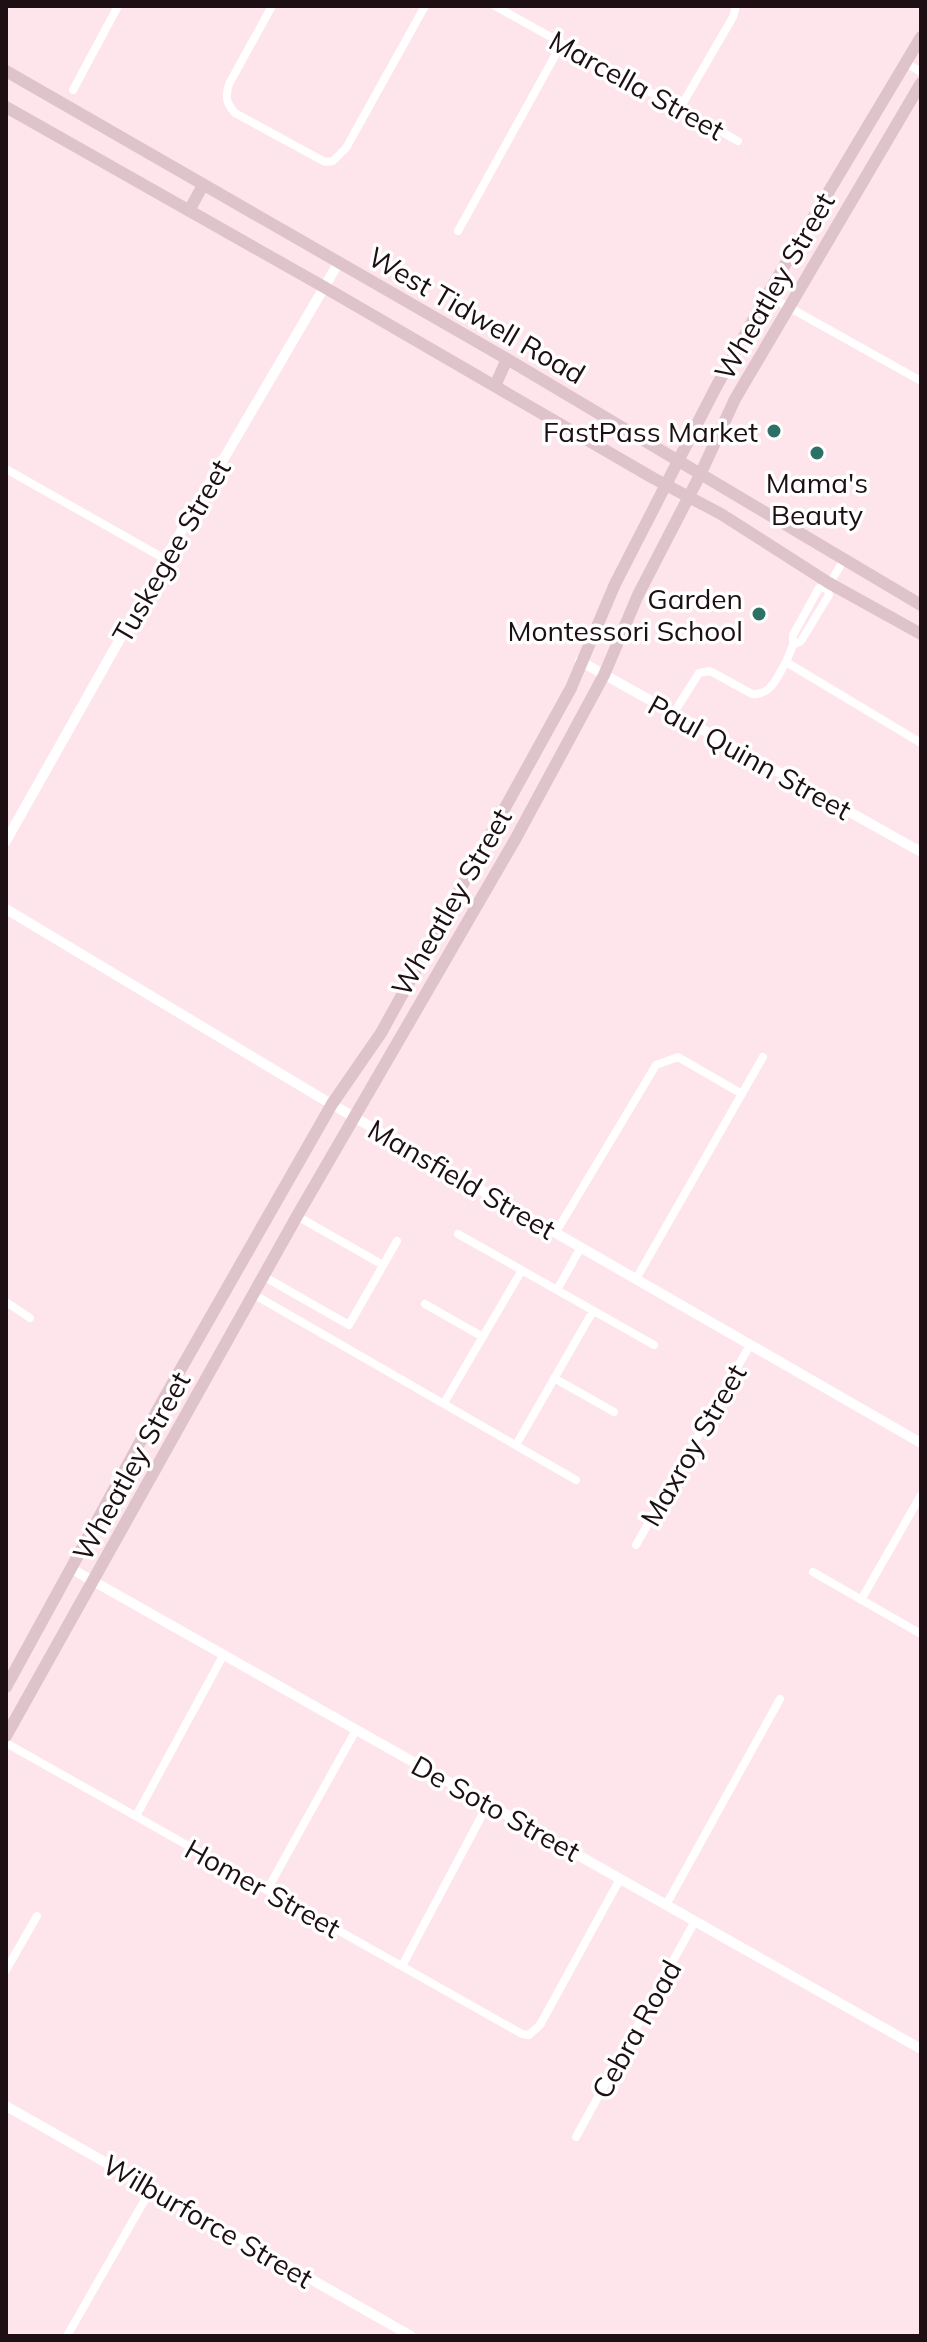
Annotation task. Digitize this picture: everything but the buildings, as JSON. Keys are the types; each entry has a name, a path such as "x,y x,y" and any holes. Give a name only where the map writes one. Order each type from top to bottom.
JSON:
{"main road":[{"name":"Wheatley Street","path":"6,1687 10,1673 332,1104 381,1033 571,688 615,584 715,389 767,295 921,37"},
{"name":"West Tidwell Road","path":"6,71 507,359 921,605"},
{"name":"Wheatley Street","path":"6,1736 297,1216 523,824 604,675 638,595 735,399 921,83"},
{"name":"West Tidwell Road","path":"6,107 689,497 828,586 921,634"},
{"path":"189,211 203,185"},
{"path":"495,386 507,359"},
{"path":"502,813 523,824"},
{"path":"419,960 440,971"},
{"path":"242,1264 263,1276"},
{"path":"156,1414 180,1428"}],"street":[{"path":"73,90 118,6"},
{"path":"272,6 229,84 225,95 228,105 235,113 325,162 340,156 425,6"},
{"name":"Marcella Street","path":"495,6 738,141"},
{"path":"680,108 736,6"},
{"path":"458,231 562,43"},
{"path":"906,63 921,72"},
{"name":"Tuskegee Street","path":"6,841 165,559 339,262"},
{"path":"767,295 921,381"},
{"path":"6,469 165,559"},
{"path":"673,714 699,673 710,671 759,695 770,689 786,662 793,645 793,635 819,588 828,586 843,561"},
{"name":"Paul Quinn Street","path":"580,661 921,852"},
{"path":"786,662 921,743"},
{"name":"Mansfield Street","path":"6,909 354,1117 921,1443"},
{"path":"556,1232 656,1065 678,1057 742,1094"},
{"path":"636,1279 763,1057"},
{"path":"297,1216 383,1265"},
{"path":"458,1234 654,1345"},
{"path":"263,1276 349,1325 397,1241"},
{"path":"557,1290 581,1247"},
{"path":"444,1403 522,1270"},
{"path":"253,1294 576,1480"},
{"path":"6,1302 30,1318"},
{"path":"425,1304 483,1337"},
{"path":"516,1445 593,1311"},
{"name":"Maxroy Street","path":"636,1545 750,1345"},
{"path":"554,1378 614,1412"},
{"path":"861,1600 921,1495"},
{"name":"De Soto Street","path":"70,1568 921,2049"},
{"path":"813,1572 921,1634"},
{"path":"136,1816 224,1654"},
{"path":"666,1905 780,1699"},
{"path":"267,1890 356,1730"},
{"name":"Homer Street","path":"6,1743 520,2033 529,2035 540,2025 620,1879"},
{"path":"402,1966 488,1804"},
{"path":"6,1970 37,1916"},
{"name":"Cebra Road","path":"576,2137 695,1921"},
{"name":"Wilburforce Street","path":"6,2106 411,2336"},
{"path":"67,2336 151,2189"}],"place":[{"name":"FastPass Market","path":"774,431"},
{"name":"Mama's Beauty","path":"817,453"},
{"name":"Garden Montessori School","path":"759,614"}]}
